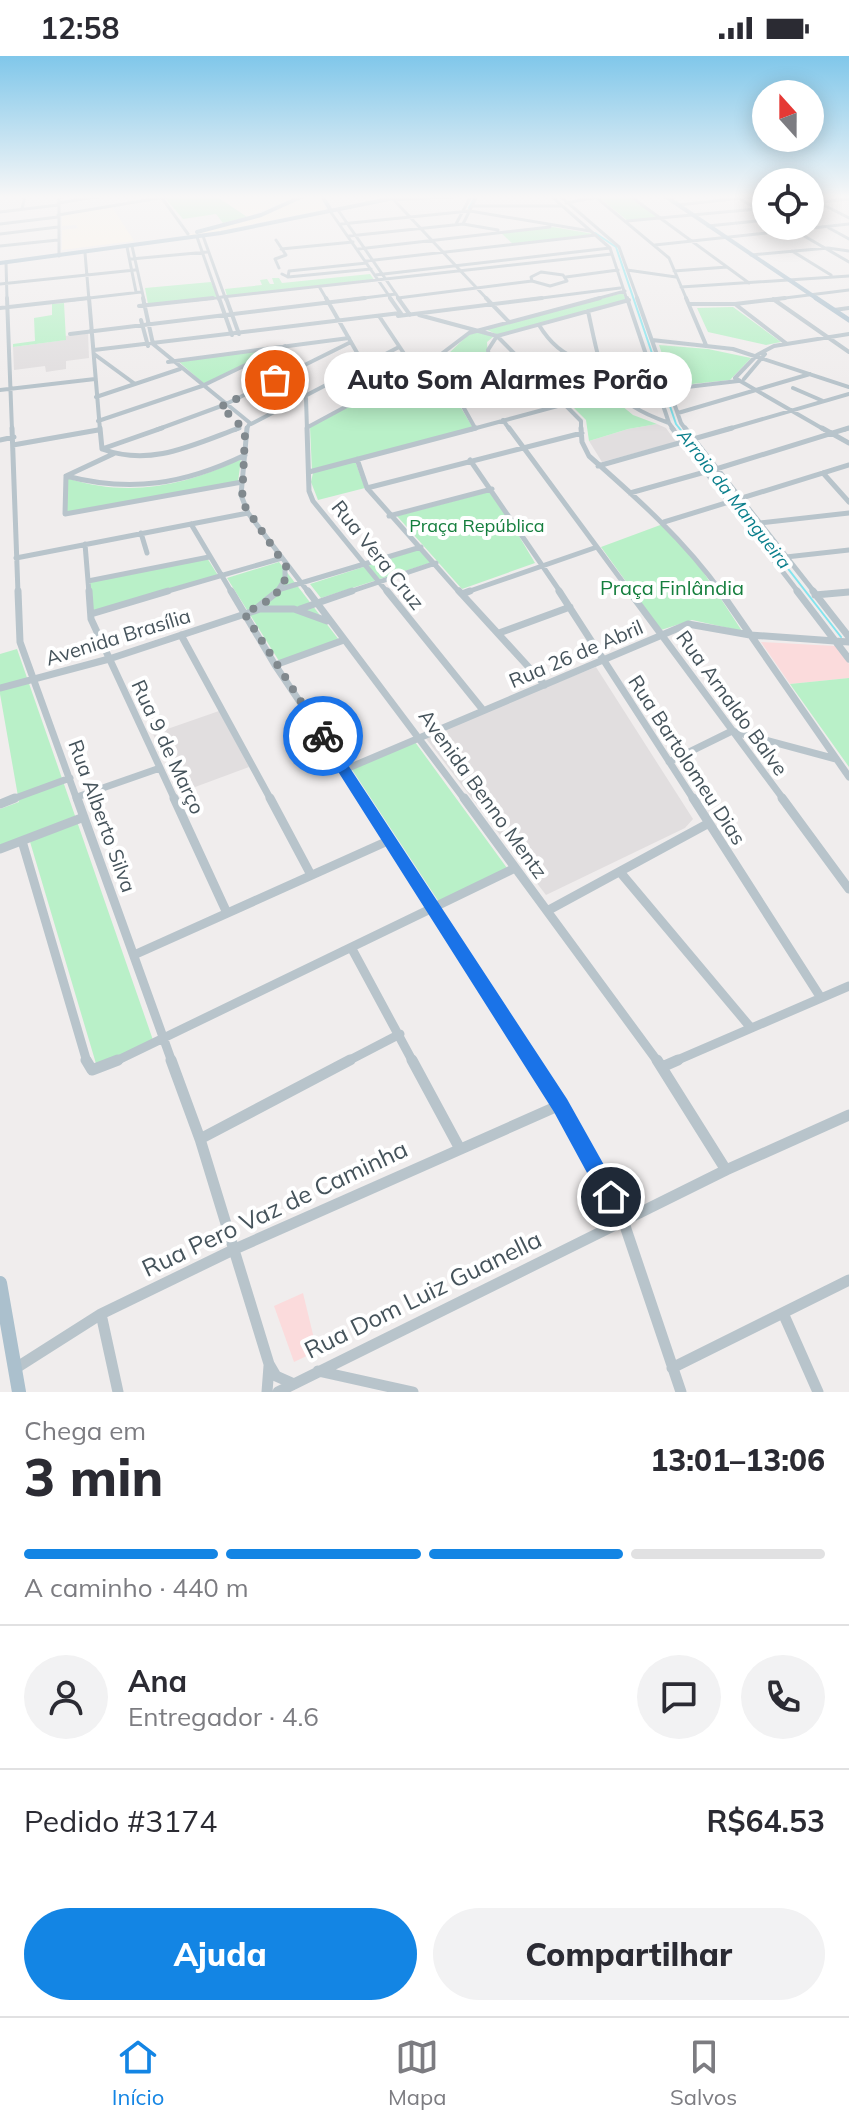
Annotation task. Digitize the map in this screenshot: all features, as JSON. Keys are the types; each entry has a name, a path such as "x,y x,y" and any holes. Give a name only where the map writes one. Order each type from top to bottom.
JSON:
{"main road":[{"path":"2,262 28,258"},
{"path":"760,258 844,312"},
{"path":"0,1283 19,1392"}],"street":[{"path":"85,258 102,449"},
{"path":"139,258 132,259 150,344 244,427"},
{"path":"208,258 232,335"},
{"path":"277,258 279,268"},
{"path":"366,258 382,274 410,315"},
{"path":"368,258 371,269 401,314"},
{"path":"371,269 285,276 292,271 396,258"},
{"path":"449,258 509,322"},
{"path":"375,275 515,258"},
{"path":"526,258 541,272 566,277 618,270"},
{"path":"141,306 380,282 568,258"},
{"path":"616,258 624,290 652,341 688,440 705,472 760,523 815,595 845,641 849,659"},
{"path":"619,258 627,270 650,366 669,423"},
{"path":"669,258 707,346"},
{"path":"715,258 749,283"},
{"path":"804,258 833,276"},
{"name":"Rua Alberto Silva","path":"2,262 8,284 20,642 200,1139 269,1364 267,1392"},
{"path":"674,271 727,267"},
{"path":"0,284 135,270"},
{"path":"627,270 676,277"},
{"path":"532,281 533,275 541,272"},
{"path":"681,287 849,276"},
{"path":"70,334 389,295 532,281 556,286 565,283 566,277"},
{"path":"556,286 577,304"},
{"path":"320,288 364,365"},
{"path":"94,352 624,290"},
{"path":"308,427 415,370 468,334 624,290"},
{"path":"689,304 735,304 849,290"},
{"path":"0,308 139,292"},
{"path":"773,299 849,352"},
{"path":"487,393 491,373 488,350 497,336 632,300"},
{"path":"735,304 788,344"},
{"path":"588,311 605,383 615,397 634,410 669,423 716,469 735,501 845,641"},
{"path":"227,314 239,334"},
{"path":"419,315 497,336 581,421 582,442 598,466 664,522 700,562 849,777"},
{"path":"380,318 415,370"},
{"path":"539,325 554,348 571,356 601,364 650,366"},
{"path":"741,380 758,357 788,344 849,335"},
{"path":"168,362 350,340"},
{"path":"102,449 222,406 350,340"},
{"path":"652,341 707,346 758,357 849,390"},
{"path":"98,421 199,387 285,346"},
{"path":"102,449 139,458 170,454 244,427 306,398 399,347"},
{"path":"94,352 135,384"},
{"path":"96,397 178,369"},
{"path":"678,413 809,374"},
{"path":"0,390 95,379"},
{"path":"475,428 460,401 541,380"},
{"path":"670,389 741,380 849,441"},
{"path":"793,388 823,401"},
{"path":"598,466 823,401 849,390"},
{"name":"Rua Vera Cruz","path":"306,398 309,491 313,501 483,710"},
{"path":"309,472 565,404"},
{"name":"Rua Arnaldo Balve","path":"503,420 849,889"},
{"name":"Avenida Benno Mentz","path":"244,427 242,502 248,513 418,736 662,1067 726,1170"},
{"path":"716,469 849,428"},
{"path":"0,440 98,430"},
{"path":"367,488 582,433"},
{"path":"66,476 113,454"},
{"path":"66,476 106,487 147,488 211,471 245,455"},
{"path":"357,459 367,488 389,516 436,563 545,685"},
{"name":"Rua Bartolomeu Dias","path":"470,460 570,607 821,998"},
{"path":"664,522 849,465"},
{"path":"630,493 705,472"},
{"path":"823,473 849,502"},
{"path":"66,476 64,514 242,482"},
{"path":"389,516 492,489"},
{"path":"16,558 248,513"},
{"path":"760,523 849,513"},
{"path":"191,524 275,665 346,769 560,1105 623,1220 681,1392"},
{"path":"141,533 147,553"},
{"name":"Rua 9 de Março","path":"85,544 91,614 227,913"},
{"name":"Avenida Brasília","path":"244,613 291,584 303,584 421,547"},
{"path":"462,594 597,547"},
{"path":"786,557 849,550"},
{"path":"88,581 209,557"},
{"path":"91,614 282,558 287,572 275,602 281,607"},
{"path":"294,609 309,607 317,601 436,563"},
{"path":"815,595 849,592"},
{"name":"Avenida Brasília","path":"0,688 109,659 244,613 281,607 294,609 318,616 334,628"},
{"path":"499,633 570,607"},
{"name":"Rua 26 de Abril","path":"346,769 418,736 694,624 750,635 845,641"},
{"path":"181,635 311,875"},
{"path":"275,665 344,640"},
{"path":"669,762 732,731 836,759"},
{"path":"77,797 160,768"},
{"path":"0,804 70,778"},
{"path":"0,849 84,817"},
{"path":"547,911 709,823"},
{"path":"134,955 390,840"},
{"path":"22,841 88,1066 92,1070 164,1039 515,868"},
{"path":"620,872 751,1028"},
{"path":"352,949 460,1149"},
{"path":"662,1067 849,986"},
{"path":"200,1139 400,1034"},
{"name":"Rua Pero Vaz de Caminha","path":"16,1368 101,1314 235,1249 560,1105"},
{"name":"Rua Dom Luiz Guanella","path":"278,1392 726,1170 849,1115"},
{"path":"672,1368 849,1280"},
{"path":"783,1313 818,1392"},
{"path":"101,1314 118,1392"},
{"path":"269,1364 276,1376 294,1384"},
{"path":"318,1371 413,1392"}],"shaded area":[{"path":"88,333 89,358 66,361 66,369 46,372 45,366 14,370 13,347 65,340 65,336"},
{"path":"657,424 666,428 676,442 602,462 589,441 628,429"},
{"path":"761,642 835,646 849,664 849,678 790,684"},
{"path":"596,667 693,819 685,828 546,895 424,736"},
{"path":"219,711 249,767 179,793 153,734"},
{"path":"303,1293 317,1351 294,1362 274,1306"}],"green space":[{"path":"370,274 375,281 227,296 225,289 262,285 260,280 267,279 274,284 272,278 279,278 282,283"},
{"path":"211,282 218,297 148,304 145,288"},
{"path":"623,293 626,300 498,335 485,329"},
{"path":"64,303 66,340 13,347 13,344 35,341 34,318 52,315 52,304"},
{"path":"733,307 781,342 766,345 708,332 697,308"},
{"path":"482,331 493,337 487,342 489,374 484,392 457,401 473,428 312,471 310,427 447,355 468,335"},
{"path":"659,345 708,349 751,358 730,380 673,386"},
{"path":"278,348 204,384 177,360"},
{"path":"610,396 633,415 657,424 589,441 586,420 569,403"},
{"path":"241,459 238,482 64,514 67,478 112,487 156,486 198,476"},
{"path":"355,461 365,488 318,500 311,482 313,473"},
{"name":"Praça República","path":"492,491 535,563 462,589 397,516"},
{"name":"Praça Finlândia","path":"663,524 696,561 742,631 692,620 661,630 601,547"},
{"path":"420,549 433,562 321,598 310,584"},
{"path":"207,558 219,577 92,612 90,582"},
{"path":"279,562 339,640 279,661 227,578"},
{"path":"17,649 153,1040 97,1067 28,835 0,845 0,809 19,802 0,694 0,654"},
{"path":"849,678 849,767 790,684"},
{"path":"415,742 507,868 439,902 351,768"}],"waterway":[{"name":"Arroio da Mangueira","path":"620,258 676,424 687,438"},
{"name":"Arroio da Mangueira","path":"691,443 733,498"},
{"name":"Arroio da Mangueira","path":"737,503 841,637"}],"way so far":[{"path":"275,380 220,407 236,420 245,434 242,502 287,568 285,581 276,595 244,613 323,736"}],"place":[{"name":"Auto Som Alarmes Porão","path":"275,380"}],"route":[{"path":"323,736 560,1105 611,1197"}]}
